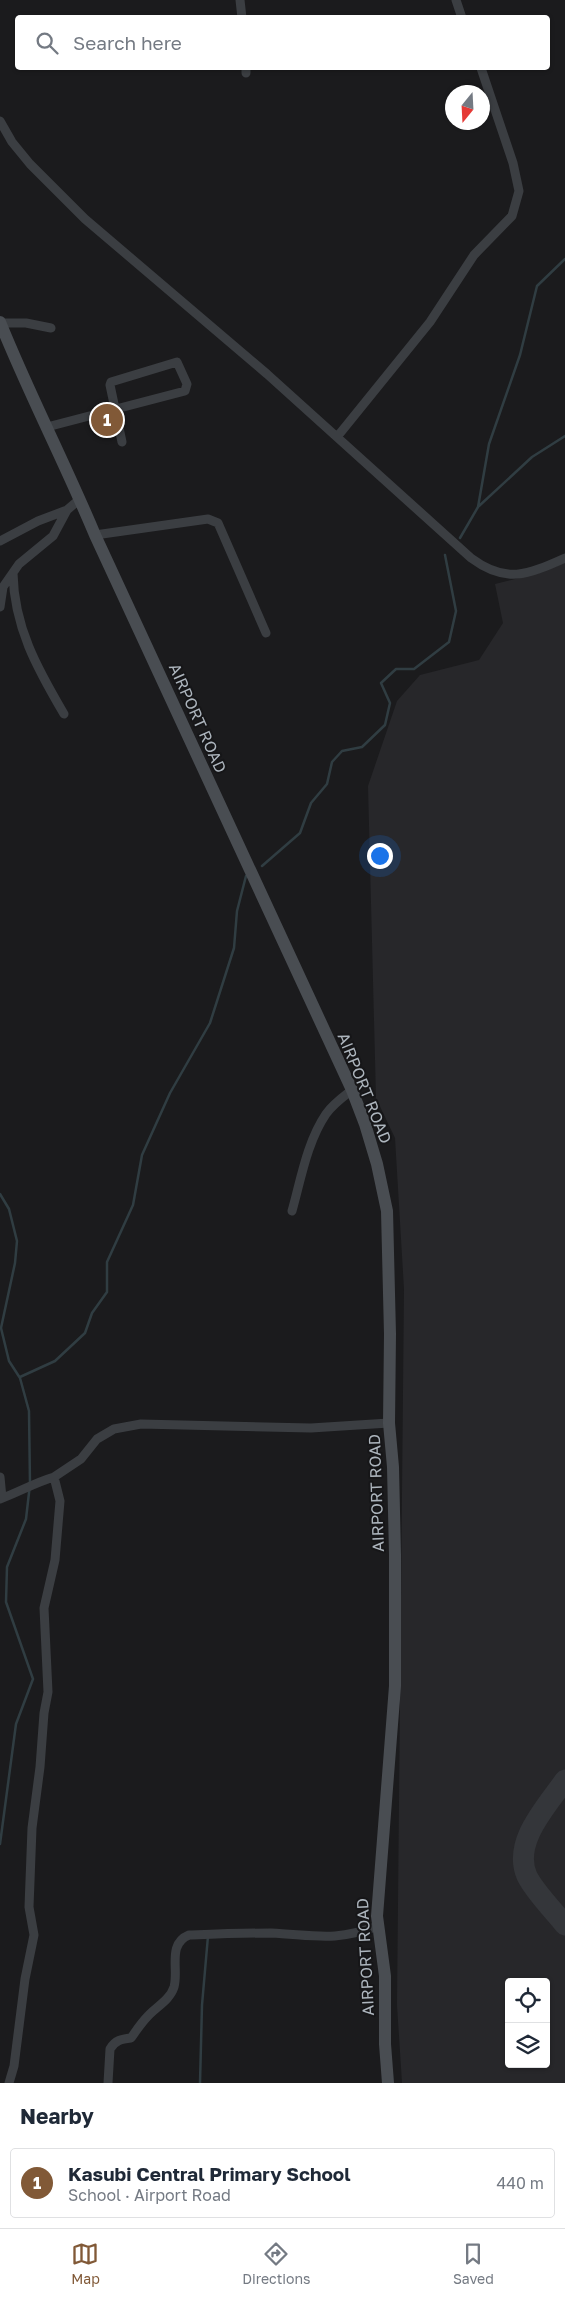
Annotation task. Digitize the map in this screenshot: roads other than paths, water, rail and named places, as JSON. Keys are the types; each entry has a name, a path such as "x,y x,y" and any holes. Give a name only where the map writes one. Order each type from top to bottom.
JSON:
{"street":[{"path":"240,0 242,15"},
{"path":"456,0 461,15"},
{"path":"338,438 430,322 474,255 512,216 519,191 506,141 482,70"},
{"path":"0,121 12,142 30,164 85,219 143,266 338,438 448,539 485,568 502,574 518,574 565,558"},
{"path":"0,322 26,323 51,328"},
{"name":"AIRPORT ROAD","path":"0,322 95,536 352,1090 366,1124 377,1164 387,1211 390,1334 389,1423 393,1467 395,1686 391,1759 379,1883 378,1926 386,1976 385,2044 388,2083"},
{"path":"47,427 116,409 185,391 187,384 177,362 111,382 116,409 122,442"},
{"path":"0,542 38,521 67,510 80,499"},
{"path":"0,607 4,587 19,564 53,536 67,510"},
{"path":"95,536 208,519 218,523 266,633"},
{"path":"13,573 14,598 23,634 64,714"},
{"path":"292,1211 310,1149 319,1128 334,1105 352,1090"},
{"path":"0,1477 1,1499 14,1495 30,1484 54,1477 80,1459 97,1439 114,1429 141,1424 311,1428 389,1423"},
{"path":"9,2083 17,2053 26,1979 34,1935 29,1907 31,1846 44,1713 48,1692 44,1608 55,1560 60,1501 54,1477"},
{"path":"108,2083 112,2044 116,2041 131,2038 148,2016 172,1994 175,1983 176,1946 184,1937 190,1935 260,1933 324,1938 346,1936 378,1926"}],"waterway":[{"path":"460,538 478,507 489,444 520,355 537,286 565,259"},
{"path":"479,506 532,457 565,436"},
{"path":"262,866 300,833 311,803 327,784 332,762 342,751 362,747 385,725 390,703 381,683 396,669 414,669 449,642 456,611 445,555"},
{"path":"20,1377 55,1361 85,1333 92,1313 107,1292 107,1262 133,1205 142,1155 170,1093 210,1023 234,948 237,911 246,876"},
{"path":"0,1194 9,1209 17,1241 15,1263 1,1328 9,1361 20,1378 29,1411 30,1484 26,1519 7,1567 6,1602 33,1679 16,1724 0,1844"},
{"path":"200,2083 202,2005 208,1936"}],"place":[{"name":"Kasubi Central Primary School","path":"107,420"}]}
